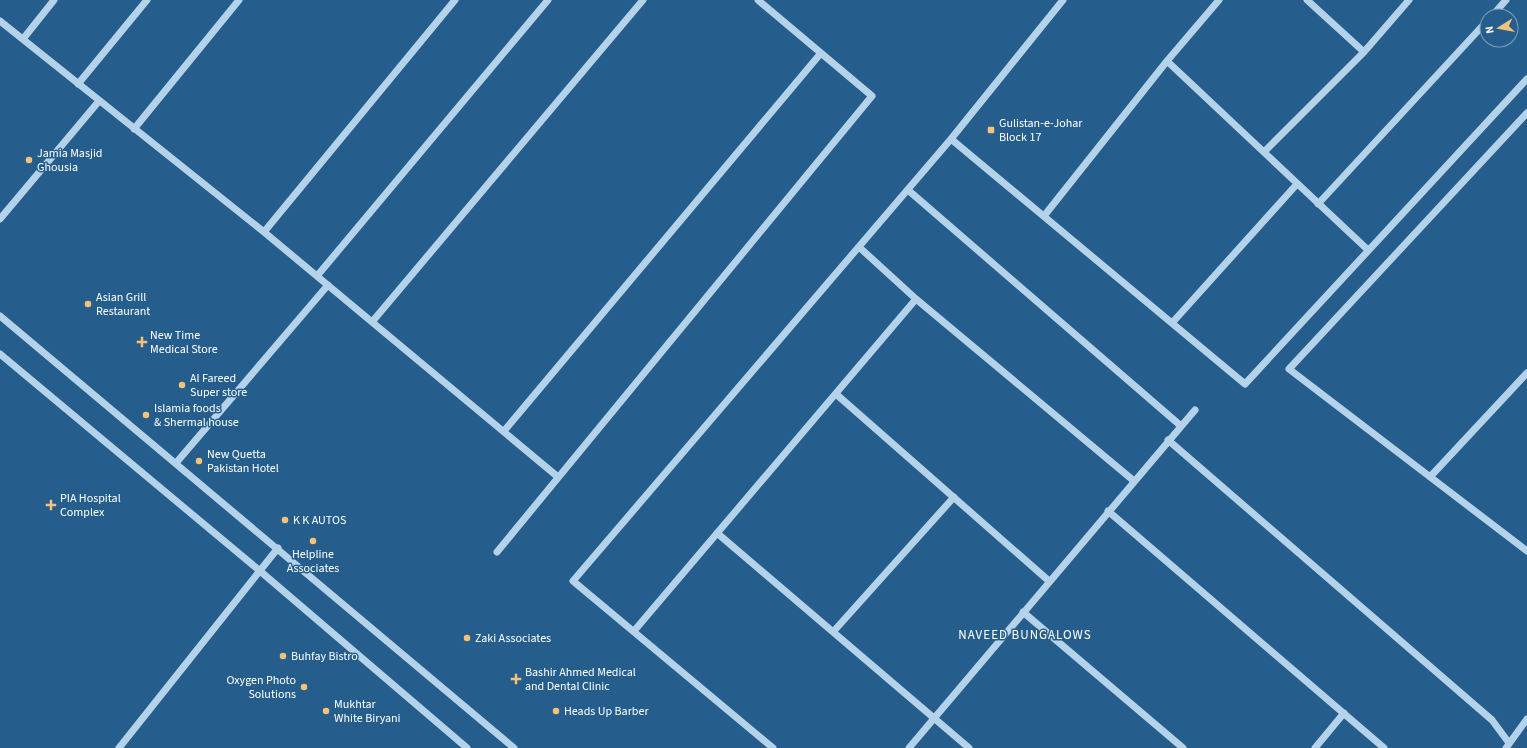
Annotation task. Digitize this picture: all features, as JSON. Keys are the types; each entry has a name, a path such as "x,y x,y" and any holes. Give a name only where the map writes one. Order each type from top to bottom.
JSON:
{"street":[{"path":"22,39 54,0"},
{"path":"78,84 147,0"},
{"path":"134,129 239,0"},
{"path":"264,232 455,0"},
{"path":"317,276 548,0"},
{"path":"372,322 642,0"},
{"path":"497,552 872,96 758,0"},
{"path":"773,748 573,581 908,190 1063,0"},
{"path":"1044,216 1167,60 1219,0"},
{"path":"1264,152 1364,52 1409,0"},
{"path":"1499,8 1506,0"},
{"path":"1309,1 1364,52"},
{"path":"0,21 264,232 558,477"},
{"path":"1318,204 1479,30"},
{"path":"504,431 821,53"},
{"path":"1167,60 1368,250"},
{"path":"951,139 1245,384 1527,79"},
{"path":"0,219 99,101"},
{"path":"1527,113 1289,369 1527,551"},
{"path":"1172,323 1297,184"},
{"path":"908,190 1181,426"},
{"path":"859,247 916,299 1134,481"},
{"path":"176,463 328,285"},
{"path":"634,631 916,299"},
{"path":"0,316 278,548 514,748"},
{"path":"0,354 260,571 467,748"},
{"path":"1430,477 1527,373"},
{"path":"836,394 1049,581"},
{"path":"909,748 1168,440 1195,410"},
{"path":"1168,440 1492,720 1508,746 1527,719"},
{"path":"833,632 954,497"},
{"path":"1108,511 1384,748"},
{"path":"717,533 969,748"},
{"path":"119,748 278,548"},
{"path":"1023,612 1183,748"},
{"path":"1315,748 1344,713"}],"place":[{"name":"Gulistan-e-Johar Block 17","path":"991,130"},
{"name":"Jamia Masjid Ghousia","path":"29,160"},
{"name":"Asian Grill Restaurant","path":"88,304"},
{"name":"New Time Medical Store","path":"142,342"},
{"name":"Al Fareed Super store","path":"182,385"},
{"name":"Islamia foods & Shermal house","path":"146,415"},
{"name":"New Quetta Pakistan Hotel","path":"199,461"},
{"name":"PIA Hospital Complex","path":"51,505"},
{"name":"K K AUTOS","path":"285,520"},
{"name":"Helpline Associates","path":"313,541"},
{"name":"Zaki Associates","path":"467,638"},
{"name":"Buhfay Bistro","path":"283,656"},
{"name":"Bashir Ahmed Medical and Dental Clinic","path":"516,679"},
{"name":"Oxygen Photo Solutions","path":"304,687"},
{"name":"Mukhtar White Biryani","path":"326,711"},
{"name":"Heads Up Barber","path":"556,711"}],"district":[{"name":"NAVEED BUNGALOWS","path":"1025,634"}]}
